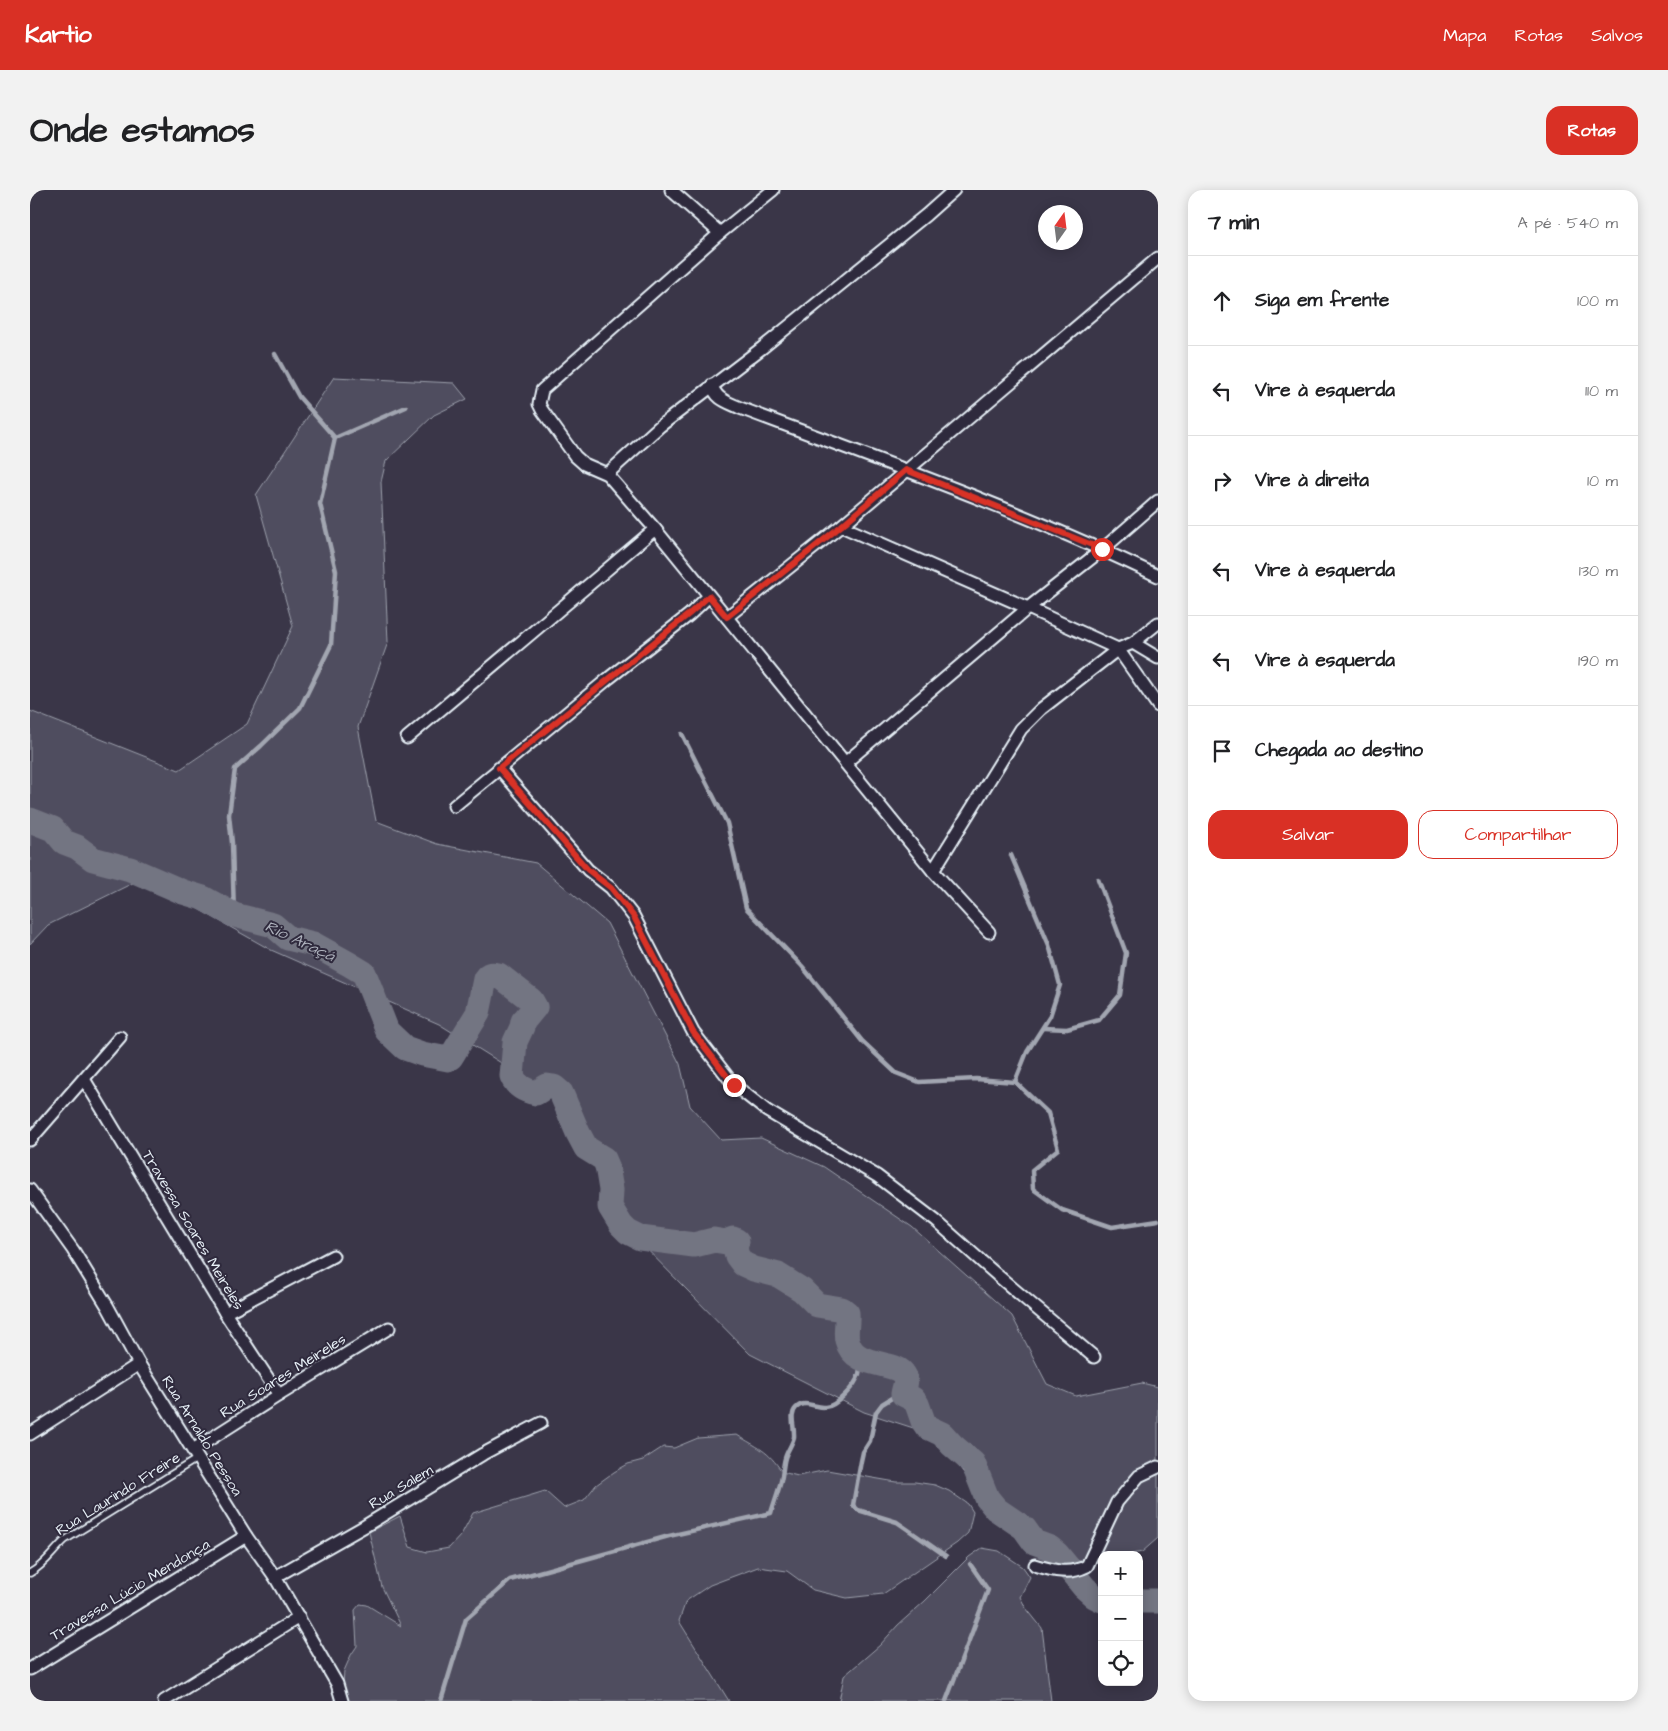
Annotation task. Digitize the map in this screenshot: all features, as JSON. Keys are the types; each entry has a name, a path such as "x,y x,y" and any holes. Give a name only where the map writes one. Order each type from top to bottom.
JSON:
{"street":[{"path":"671,190 720,233"},
{"path":"773,190 720,233 542,390 539,404 575,456 584,464 608,474 655,529 933,871 989,932"},
{"path":"608,474 646,438 926,215 954,190"},
{"path":"727,617 841,526 1158,258"},
{"path":"712,385 714,393 726,402 906,470 1102,549 1158,576"},
{"path":"845,763 1158,501"},
{"path":"841,526 1118,649 1158,706"},
{"path":"407,738 655,529"},
{"path":"454,806 709,596"},
{"path":"933,871 1021,729 1041,709 1118,649 1133,643 1158,623"},
{"path":"1133,643 1158,658"},
{"path":"499,768 588,870 611,888 634,917 693,1032 734,1085 767,1111 877,1176 936,1221 1094,1357"},
{"path":"30,1140 120,1037"},
{"name":"Travessa Soares Meireles","path":"84,1079 225,1313 278,1394"},
{"name":"Rua Arnaldo Pessoa","path":"30,1190 73,1250 108,1307 139,1364 246,1536 275,1577 299,1616 337,1684 342,1701"},
{"path":"225,1313 333,1256"},
{"name":"Rua Soares Meireles","path":"196,1454 278,1394 389,1328"},
{"path":"30,1434 139,1364"},
{"name":"Rua Salem","path":"275,1577 365,1526 483,1454 542,1423"},
{"path":"1035,1565 1055,1572 1067,1572 1087,1566 1117,1502 1139,1476 1158,1468"},
{"name":"Travessa Lúcio Mendonça","path":"30,1669 246,1536"},
{"path":"164,1701 299,1616"}],"lane":[{"name":"Rua Laurindo Freire","path":"30,1573 43,1564 65,1540 196,1454"}],"shaded area":[{"path":"334,377 454,383 467,399 434,415 386,461 381,482 388,642 358,727 376,821 437,844 536,863 607,923 680,1064 690,1106 721,1140 761,1138 824,1167 912,1227 1012,1316 1047,1384 1076,1396 1142,1383 1158,1387 1158,1538 1143,1551 1098,1551 1098,1560 1083,1563 998,1518 935,1435 864,1412 750,1354 623,1225 573,1108 439,1024 271,950 143,878 48,925 30,944 30,711 179,770 247,724 293,626 256,495"},
{"path":"737,1435 767,1454 782,1472 798,1476 827,1470 896,1482 935,1485 949,1491 968,1504 973,1512 968,1533 957,1543 883,1594 847,1598 813,1590 787,1571 758,1567 710,1585 686,1601 679,1621 729,1701 349,1701 343,1684 344,1671 357,1646 355,1610 360,1604 367,1605 401,1626 382,1587 369,1532 400,1516 410,1547 427,1552 449,1548 461,1535 473,1513 545,1491 564,1508 584,1500 596,1485 614,1472 628,1464 643,1460 663,1447 674,1448 698,1438"},
{"path":"982,1548 999,1551 1023,1567 1030,1577 1020,1597 1042,1628 1051,1701 839,1701 844,1676 880,1645 898,1625 969,1557"}],"waterway":[{"path":"275,354 299,397 335,438"},
{"path":"234,915 232,843 229,815 235,769 300,708 331,645 336,571 320,504 335,438 406,407"},
{"path":"682,734 727,823 746,908 802,966 862,1041 896,1073 919,1082 976,1079 1015,1082 1048,1113 1058,1149 1032,1170 1033,1189 1062,1210 1112,1227 1158,1220"},
{"name":"Rio Araçá","path":"30,820 53,829 64,842 77,847 93,859 130,869 183,892 203,898 234,915 273,925 288,938 313,944 349,964 364,973 387,1031 405,1048 422,1054 448,1059 451,1057 478,1013 485,979 491,974 499,975 531,1000 535,1007 523,1021 515,1042 512,1076 519,1085 529,1091 536,1093 547,1086 554,1087 561,1093 586,1148 604,1159 611,1190 610,1207 621,1225 628,1232 640,1238 694,1245 714,1240 726,1242 733,1239 737,1241 735,1248 737,1256 743,1264 778,1275 802,1290 817,1305 842,1309 847,1313 846,1337 851,1349 858,1356 866,1360 892,1367 904,1375 906,1380 903,1394 913,1399 917,1404 927,1427 942,1434 973,1463 987,1498 996,1509 1024,1528 1034,1542 1050,1548 1057,1554 1084,1587 1098,1598"},
{"path":"1011,855 1049,945 1060,985 1050,1016 1027,1052 1015,1082"},
{"path":"1043,1028 1067,1029 1099,1020 1120,995 1126,953 1098,879"},
{"path":"441,1701 466,1619 510,1580 669,1536 771,1513 781,1481 785,1458 794,1437 794,1411 799,1405 803,1404 821,1407 829,1406 845,1395 859,1374 860,1367 857,1355"},
{"path":"903,1391 882,1404 876,1412 870,1441 863,1452 853,1505 858,1510 897,1522 946,1556"},
{"path":"946,1701 988,1590 970,1564"},
{"name":"Rio Araçá","path":"1143,1601 1158,1601"}],"route":[{"path":"734,1085 709,1056 693,1032 634,917 611,888 588,870 499,768 709,596 727,617 841,526 906,470 1102,549"}]}
